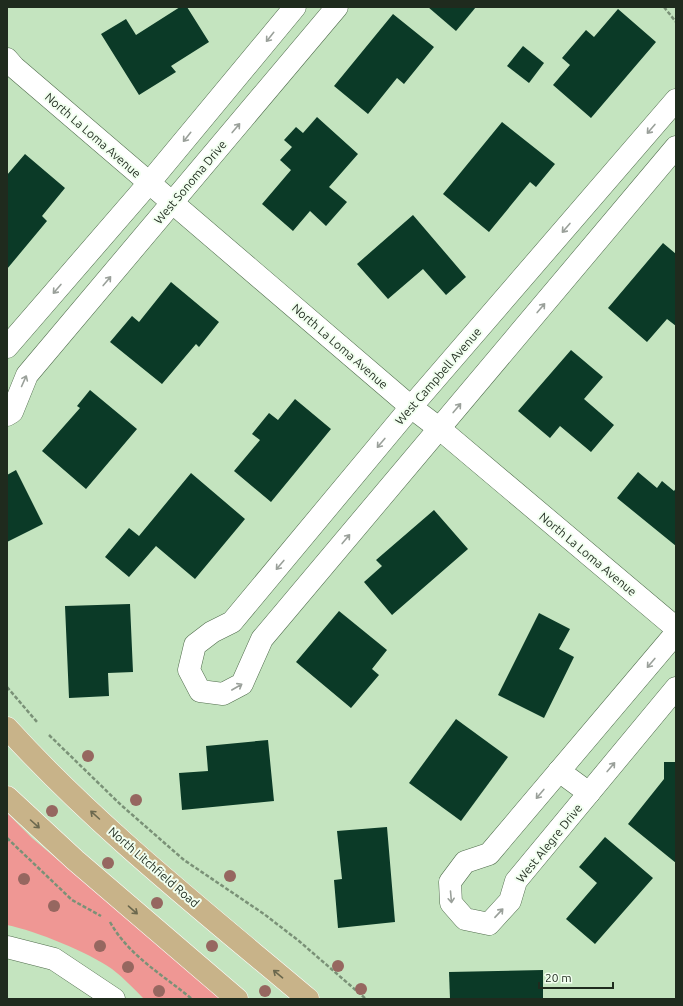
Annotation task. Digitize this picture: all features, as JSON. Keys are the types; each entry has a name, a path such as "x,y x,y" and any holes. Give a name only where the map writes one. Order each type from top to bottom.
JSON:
{"main road":[{"name":"North Litchfield Road","path":"7,728 46,770 102,822 308,999"},
{"path":"7,797 75,860 237,999"}],"street":[{"name":"West Sonoma Drive","path":"7,415 12,412 27,375 337,7"},
{"path":"7,347 149,183 293,9 318,30"},
{"name":"North La Loma Avenue","path":"7,59 14,67 411,407 440,429 676,628"},
{"name":"West Campbell Avenue","path":"676,100 411,407 232,622 212,632 195,645 190,670 200,691 223,694 242,684 262,639 676,147"},
{"path":"580,211 604,233"},
{"path":"36,313 62,334"},
{"path":"298,543 324,565"},
{"name":"West Alegre Drive","path":"676,633 489,854 465,862 450,882 451,903 465,919 489,924 510,901 516,881 676,688"},
{"name":"West Alegre Drive","path":"560,771 589,794"},
{"path":"7,947 54,959 114,999"}],"path":[{"path":"664,7 676,22"},
{"path":"7,687 38,724"},
{"path":"44,730 121,805 184,860 270,918 366,999"},
{"path":"7,838 72,900 108,919 116,933 141,959 192,999"}],"shaded area":[{"path":"7,813 32,838 222,999 144,999 116,972 102,962 47,937 7,925"}],"building":[{"path":"180,7 187,7 209,42 171,66 176,72 139,95 101,34 126,19 136,35"},
{"path":"428,7 476,7 456,31"},
{"path":"618,9 656,42 591,118 553,85 570,65 562,58 586,30 594,37"},
{"path":"393,14 434,47 404,84 397,78 368,114 334,86"},
{"path":"523,46 544,63 529,83 507,66"},
{"path":"317,117 358,154 329,187 347,202 326,226 310,211 293,231 262,204 291,170 280,160 292,147 284,140 296,127 303,133"},
{"path":"502,122 555,164 536,187 530,182 489,232 443,194"},
{"path":"25,154 65,188 42,216 47,221 7,269 7,175"},
{"path":"413,215 466,277 446,295 423,269 388,299 357,264"},
{"path":"663,243 676,254 676,326 667,319 647,342 608,308"},
{"path":"171,282 219,322 199,347 196,344 162,384 110,342 132,316 139,322"},
{"path":"571,350 603,377 584,399 614,425 591,452 560,426 550,438 518,411"},
{"path":"90,390 137,429 86,489 42,451 80,408 77,406"},
{"path":"295,399 331,429 271,502 234,471 260,440 252,434 269,413 278,420"},
{"path":"16,470 43,524 7,542 7,475"},
{"path":"638,472 657,488 662,481 674,491 676,488 676,546 617,498"},
{"path":"191,473 245,519 195,579 156,546 129,577 105,557 129,528 139,536"},
{"path":"434,510 468,549 392,615 364,582 382,566 376,560"},
{"path":"130,604 133,672 108,673 109,696 69,698 65,606"},
{"path":"339,611 387,650 372,669 379,675 351,708 296,662"},
{"path":"539,613 570,629 559,649 574,657 544,718 498,695"},
{"path":"456,719 508,757 461,821 409,783"},
{"path":"268,740 274,801 182,810 179,773 208,771 206,746"},
{"path":"664,762 676,762 676,863 628,824 664,779"},
{"path":"387,827 395,922 338,928 334,880 342,879 337,831"},
{"path":"605,837 653,878 595,944 566,919 597,883 579,867"},
{"path":"543,970 543,999 450,999 449,972"}]}
